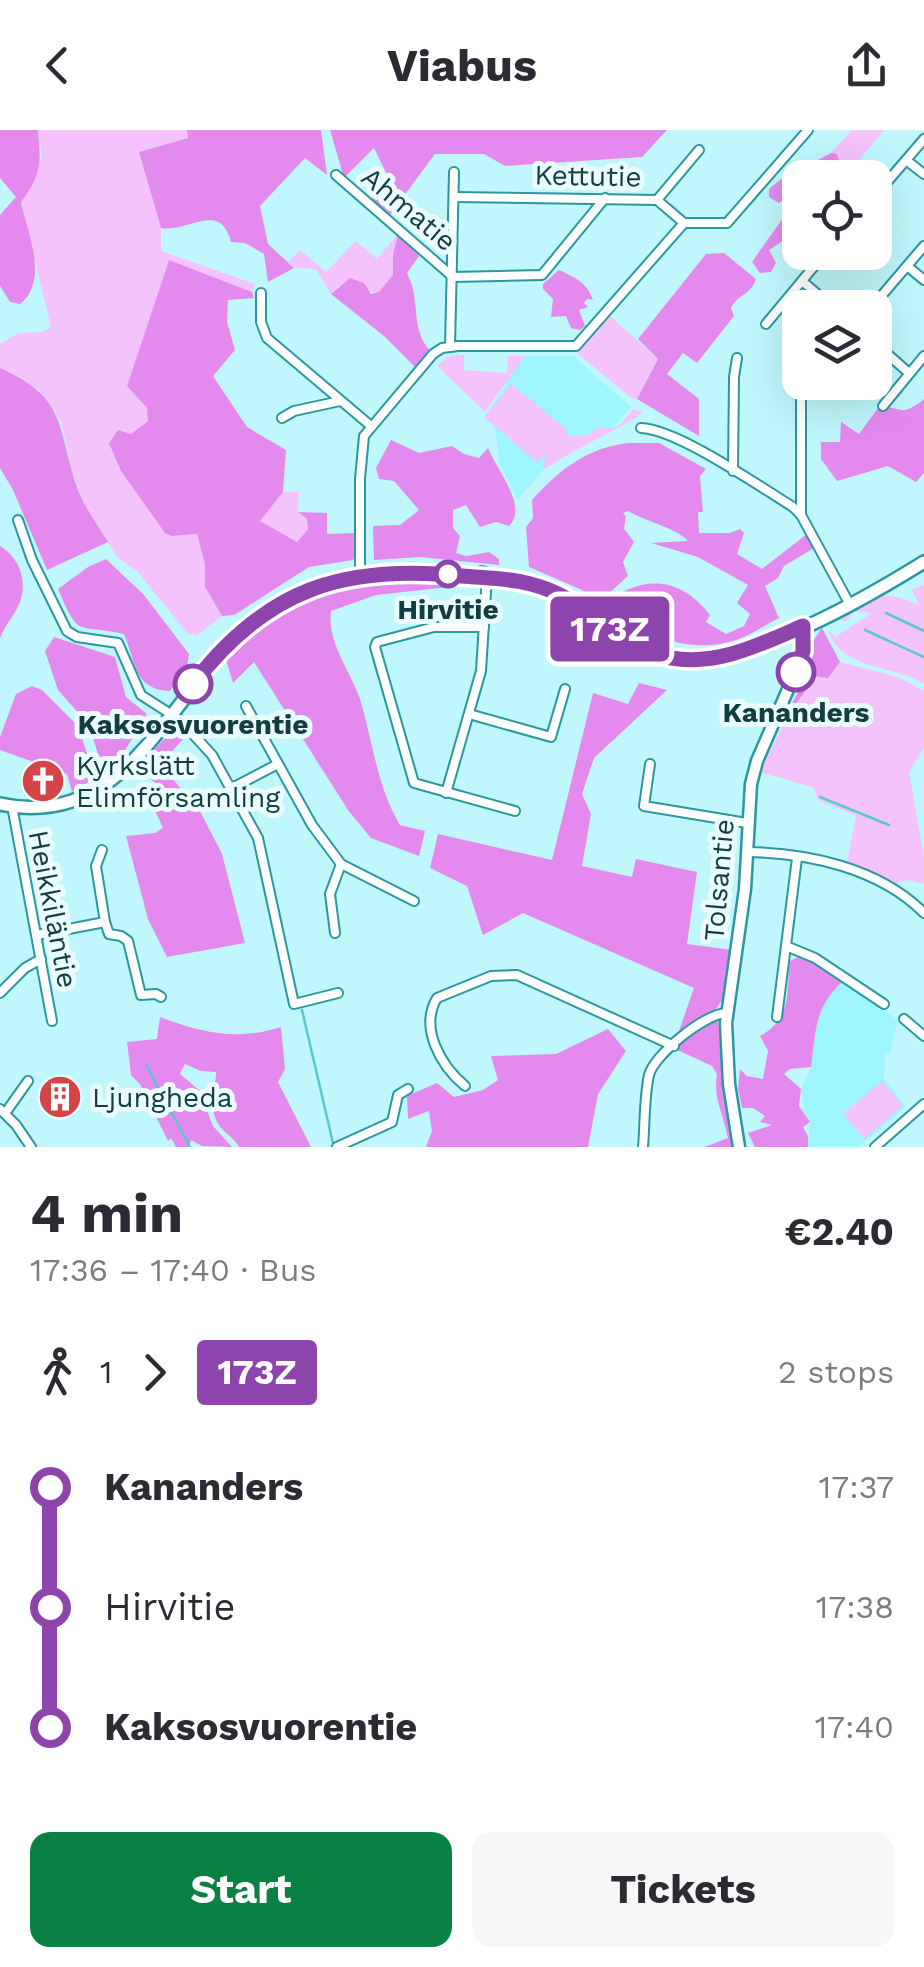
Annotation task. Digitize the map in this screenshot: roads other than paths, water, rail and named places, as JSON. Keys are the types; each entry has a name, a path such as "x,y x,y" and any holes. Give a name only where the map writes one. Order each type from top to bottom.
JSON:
{"main road":[{"path":"6,805 46,808 83,798 132,764 211,660 254,618 300,593 360,578 449,574 517,580 559,594 627,641 669,658 696,660 726,655 803,626 924,562"}],"street":[{"path":"657,200 684,223 728,223 808,130"},
{"path":"892,176 924,139"},
{"name":"Kettutie","path":"454,197 657,200 698,150"},
{"path":"906,160 924,174"},
{"path":"450,346 454,172"},
{"name":"Ahmatie","path":"336,175 454,277"},
{"path":"454,277 542,275 605,198"},
{"path":"360,578 364,436 433,354 450,346 576,346 684,223"},
{"path":"887,290 924,246"},
{"path":"908,266 924,280"},
{"path":"766,324 811,270"},
{"path":"802,280 813,290"},
{"path":"261,294 261,322 268,338 371,426"},
{"path":"883,406 924,356"},
{"path":"733,471 737,358"},
{"path":"892,358 909,373"},
{"path":"801,400 801,515"},
{"path":"282,418 294,411 340,401"},
{"path":"641,428 660,431 792,507 801,515 849,604"},
{"path":"18,520 32,560 67,631 77,637 118,643 141,695 180,720 206,748 232,788 262,850 294,1004 338,993"},
{"path":"446,793 481,671 488,576"},
{"name":"Tolsantie","path":"739,1147 729,1084 726,1013 745,888 753,772 802,657 803,626"},
{"path":"484,627 434,627 375,645 414,783 515,811"},
{"path":"469,714 551,737 564,690"},
{"path":"246,706 312,825 342,864 414,901"},
{"path":"232,788 278,764"},
{"path":"650,764 644,806 747,823"},
{"name":"Heikkiläntie","path":"6,805 52,1021"},
{"path":"102,850 96,876 109,934 128,941 140,994 161,997"},
{"path":"747,852 872,875 898,890 924,914"},
{"path":"777,1017 796,858"},
{"path":"336,932 330,894 342,864"},
{"path":"36,936 105,922"},
{"path":"786,946 815,958 884,1004"},
{"path":"0,993 28,965 41,959"},
{"path":"465,1086 448,1070 434,1044 430,1013 434,1000 491,976 517,974 674,1046"},
{"path":"643,1147 650,1070 689,1029 709,1016 726,1013"},
{"path":"904,1019 924,1036"},
{"path":"28,1081 3,1111 31,1147"},
{"path":"337,1147 392,1122 398,1094 408,1089"},
{"path":"874,1147 924,1104"}],"waterway":[{"path":"886,613 924,631"},
{"path":"865,630 924,657"},
{"path":"820,797 889,825"},
{"path":"302,1010 333,1143"},
{"path":"146,1065 190,1147"}],"place":[{"name":"Hirvitie","path":"448,574"},
{"name":"Kananders","path":"796,672"},
{"name":"Kaksosvuorentie","path":"193,684"},
{"name":"Kyrkslätt Elimförsamling","path":"43,781"},
{"name":"Ljungheda","path":"60,1097"}]}
